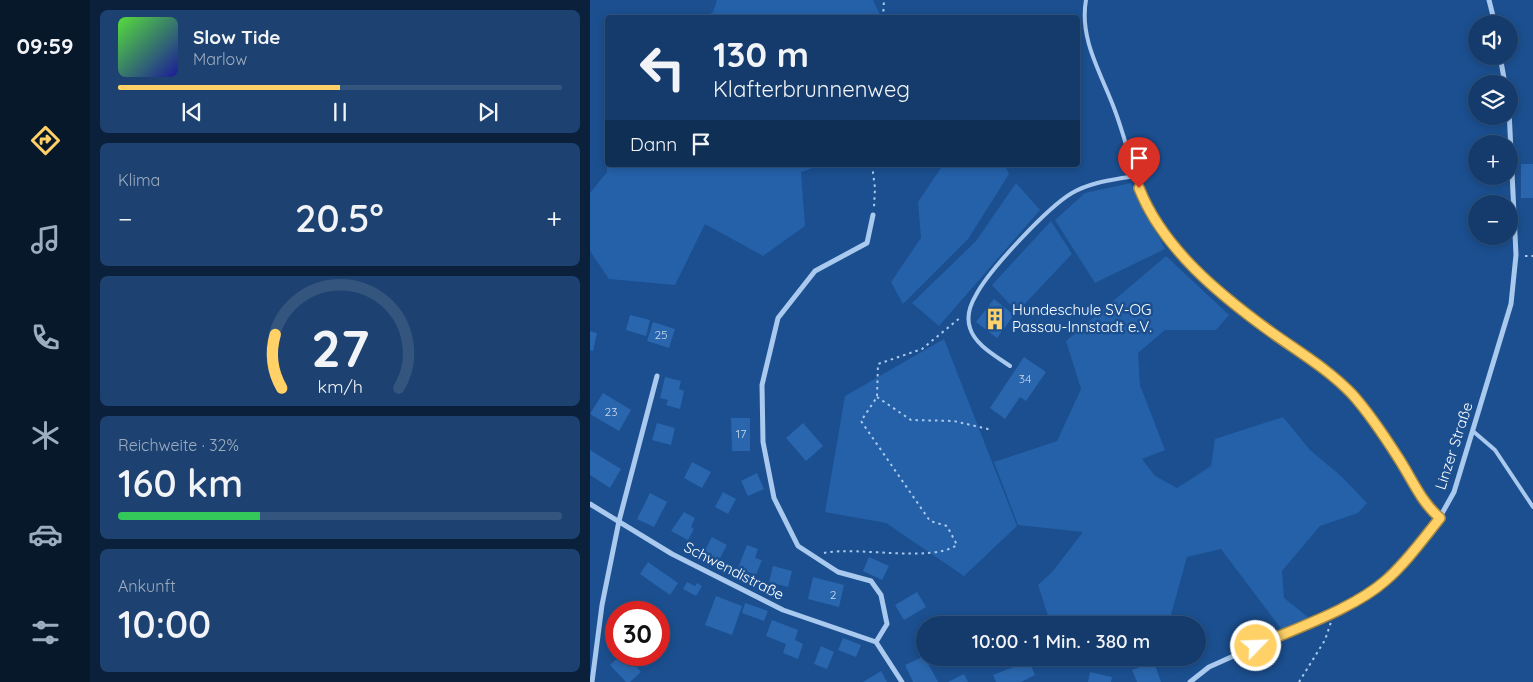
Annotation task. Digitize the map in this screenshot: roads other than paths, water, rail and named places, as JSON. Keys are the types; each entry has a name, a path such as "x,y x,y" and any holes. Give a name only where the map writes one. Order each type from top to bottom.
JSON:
{"street":[{"path":"1489,0 1493,15"},
{"name":"Linzer Straße","path":"1190,682 1209,667 1358,600 1384,582 1402,565 1440,518 1454,492 1474,432 1511,304 1516,255 1510,125"},
{"path":"873,215 868,243 815,271 778,318 762,385 763,442 774,498 798,546 838,572 871,582 881,596 887,624 876,642 902,682"},
{"path":"592,682 602,605 618,521 657,376"},
{"name":"Schwendistraße","path":"590,504 672,554 783,610 876,642"}],"lane":[{"path":"1086,0 1085,24 1089,47 1123,132 1134,176 1144,201 1173,245 1238,306 1334,376 1353,396 1398,458 1421,497 1440,518"},
{"path":"1010,366 973,336 968,316 976,293 1054,206 1087,185 1134,176"},
{"path":"1474,432 1495,450 1533,507"}],"place":[{"name":"Hundeschule SV-OG Passau-Innstadt e.V.","path":"995,319"}]}
